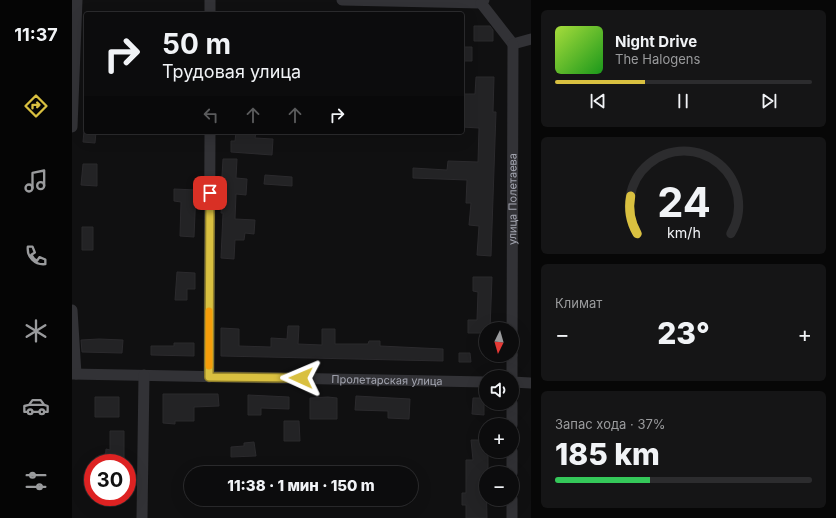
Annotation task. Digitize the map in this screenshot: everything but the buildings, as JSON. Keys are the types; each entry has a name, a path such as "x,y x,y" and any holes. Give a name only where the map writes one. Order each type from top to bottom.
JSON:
{"street":[{"path":"72,126 77,0"},
{"path":"210,0 210,12"},
{"path":"342,0 482,1 513,44 531,39"},
{"name":"улица Полетаева","path":"512,322 513,44"},
{"path":"209,377 210,134"},
{"path":"72,310 74,374"},
{"name":"Пролетарская улица","path":"74,374 479,382"},
{"path":"142,518 144,375"},
{"path":"519,382 531,383"},
{"path":"512,506 512,518"}],"slow traffic":[{"path":"209,311 209,366"}],"route":[{"path":"210,193 209,377 301,378"}]}
